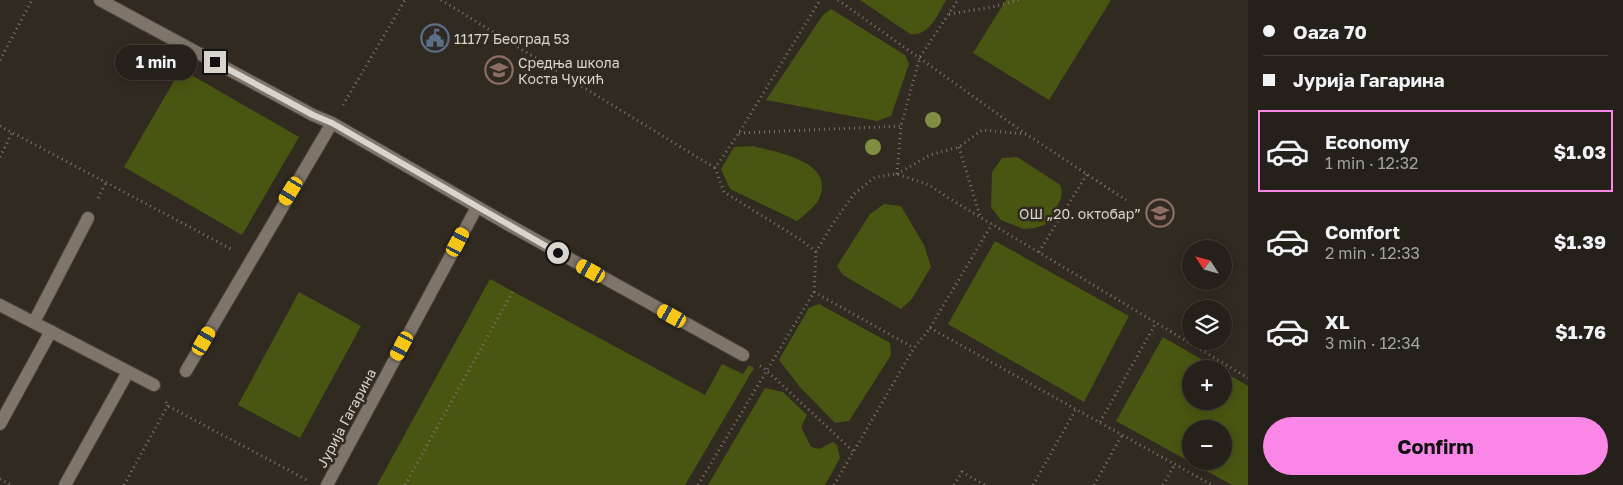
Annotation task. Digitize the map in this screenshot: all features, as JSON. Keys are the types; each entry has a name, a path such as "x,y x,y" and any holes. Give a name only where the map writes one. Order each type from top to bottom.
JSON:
{"street":[{"path":"100,0 313,115 332,123 476,207 743,356"},
{"path":"186,371 332,123"},
{"name":"Јурија Гагарина","path":"327,485 476,207"},
{"path":"34,322 88,218"},
{"path":"0,305 154,385"},
{"path":"0,424 51,331"},
{"path":"66,485 128,372"}],"path":[{"path":"0,60 32,0"},
{"path":"332,123 405,0"},
{"path":"441,0 715,168 724,192 801,240 816,252"},
{"path":"715,168 739,133 820,0"},
{"path":"838,0 920,56 1026,134 1126,200"},
{"path":"897,174 901,126 920,56 958,0"},
{"path":"948,14 992,8 1016,0"},
{"path":"0,126 251,259"},
{"path":"739,133 901,126"},
{"path":"897,174 930,155 959,147 982,130 1026,134"},
{"path":"0,157 12,133"},
{"path":"959,147 981,217"},
{"path":"698,485 814,292 816,252 854,194 875,176 897,174 929,185 1248,378"},
{"path":"1039,252 1087,174"},
{"path":"834,485 914,348 930,328 992,224"},
{"path":"405,485 513,291"},
{"path":"814,292 914,348"},
{"path":"1100,422 1156,323"},
{"path":"930,328 1212,485"},
{"path":"766,370 854,452"},
{"path":"124,485 186,371"},
{"path":"168,406 308,480"},
{"path":"1034,485 1076,409"},
{"path":"1094,485 1122,435"},
{"path":"1162,485 1174,464"},
{"path":"954,485 962,472 985,485"},
{"path":"0,479 12,485"}],"green space":[{"path":"860,0 946,0 928,28 917,34 910,34"},
{"path":"1006,0 1111,0 1049,100 973,53"},
{"path":"831,9 905,55 909,64 891,116 877,121 766,100 823,15"},
{"path":"181,69 299,137 242,235 124,167"},
{"path":"753,146 801,161 812,167 819,176 822,186 819,199 797,221 730,189 721,169 734,147"},
{"path":"1017,157 1059,184 1062,194 1060,200 1045,225 1024,229 1001,220 991,207 992,172 1002,158"},
{"path":"884,204 901,206 924,245 931,267 912,299 901,309 843,275 837,266 870,214"},
{"path":"995,241 1129,316 1084,402 948,324"},
{"path":"490,279 705,395 722,364 743,374 749,365 754,368 685,485 377,485"},
{"path":"299,292 361,326 300,438 238,405"},
{"path":"819,304 890,343 891,355 849,421 835,423 800,387 779,360 809,308"},
{"path":"1163,337 1182,348 1182,350 1203,360 1182,360 1182,410 1232,410 1232,377 1248,386 1248,485 1232,485 1205,470 1232,470 1232,420 1182,420 1182,457 1116,421"},
{"path":"765,388 783,392 807,415 801,427 811,447 819,449 833,442 837,445 840,458 825,485 708,485"}],"place":[{"name":"11177 Београд 53","path":"435,38"},
{"name":"Средња школа Коста Чукић","path":"499,70"},
{"name":"ОШ „20. октобар”","path":"1160,213"}],"route":[{"path":"215,62 313,115 332,123 558,253"}]}
